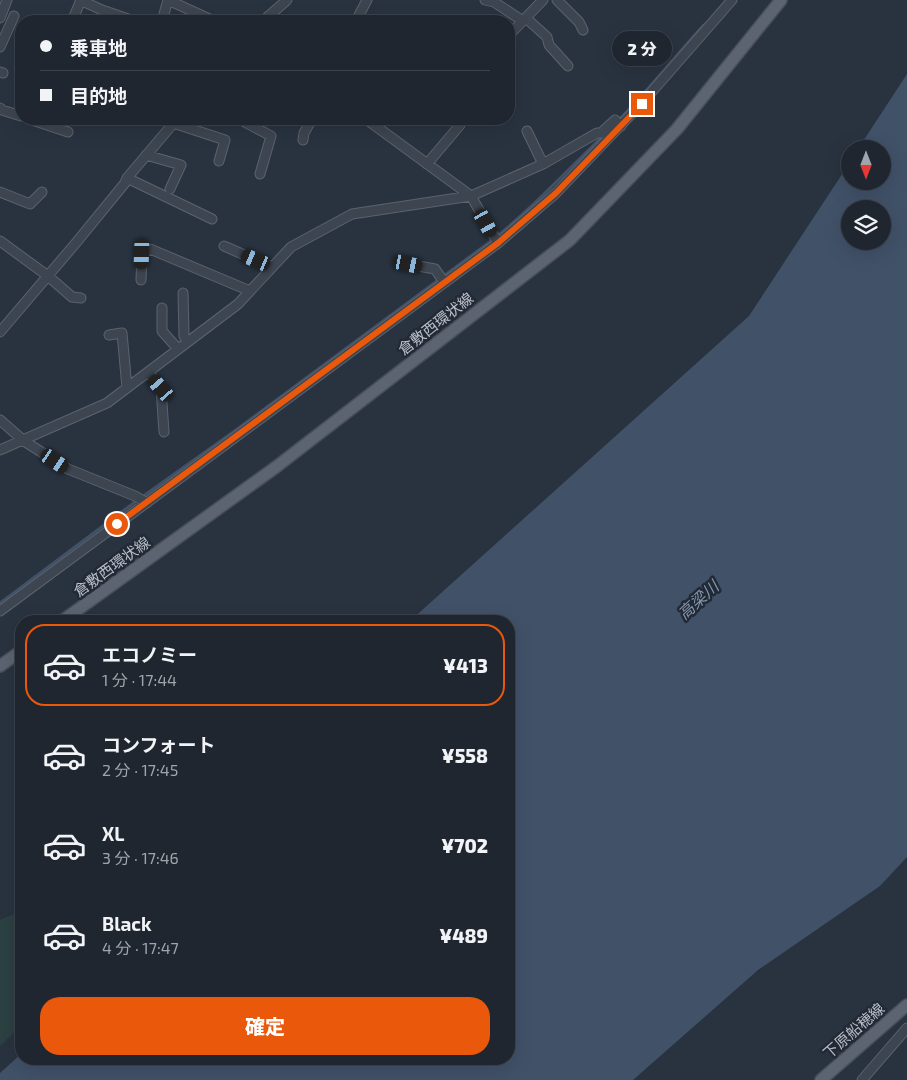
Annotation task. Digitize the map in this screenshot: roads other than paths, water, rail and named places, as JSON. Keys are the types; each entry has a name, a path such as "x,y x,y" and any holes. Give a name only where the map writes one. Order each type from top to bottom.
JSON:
{"main road":[{"name":"倉敷西環状線","path":"70,615 276,467 570,240 677,129 781,0"},
{"path":"0,666 15,655"},
{"name":"下原船穂線","path":"820,1080 907,1005"}],"street":[{"path":"0,18 7,0"},
{"path":"75,15 81,0 117,15"},
{"path":"164,15 168,0 201,15"},
{"path":"270,15 287,0"},
{"path":"359,15 367,0"},
{"path":"485,0 494,2 524,19 547,37 549,45 568,66"},
{"path":"515,29 542,0"},
{"path":"557,0 579,22 582,30"},
{"path":"0,611 142,500 496,240 556,193 732,0"},
{"path":"0,47 14,16"},
{"path":"0,108 15,114"},
{"path":"0,450 107,403 238,304 291,247 352,214 471,196 543,164 597,133 601,133 615,120 619,123"},
{"path":"46,125 68,132"},
{"path":"0,332 50,277 172,125"},
{"path":"186,125 225,140 219,162"},
{"path":"250,125 271,136 260,174"},
{"path":"303,140 304,132 308,125"},
{"path":"374,125 471,196 496,240"},
{"path":"427,164 460,125"},
{"path":"527,131 543,164"},
{"path":"146,155 181,165 170,189"},
{"path":"129,179 212,219"},
{"path":"0,192 30,204 42,192"},
{"path":"0,240 50,277 72,297 81,298"},
{"path":"224,246 272,268"},
{"path":"141,280 142,254 150,249 250,291"},
{"path":"408,264 435,269 442,279"},
{"path":"183,293 184,336 187,342"},
{"path":"162,308 162,332 178,349"},
{"path":"109,335 122,333 126,388"},
{"path":"148,372 161,388 164,432"},
{"path":"0,420 24,440 75,473 142,500"},
{"path":"862,1080 907,1028"}],"water":[{"name":"高梁川","path":"907,74 907,857 880,886 758,970 633,1080 0,1080 0,1073 15,1059 15,1065 515,1065 515,615 417,615 749,316 841,176 841,190 891,190 891,140 864,140"}],"waterway":[{"path":"618,121 704,25"},
{"path":"0,603 491,241 535,203 603,136"}]}
